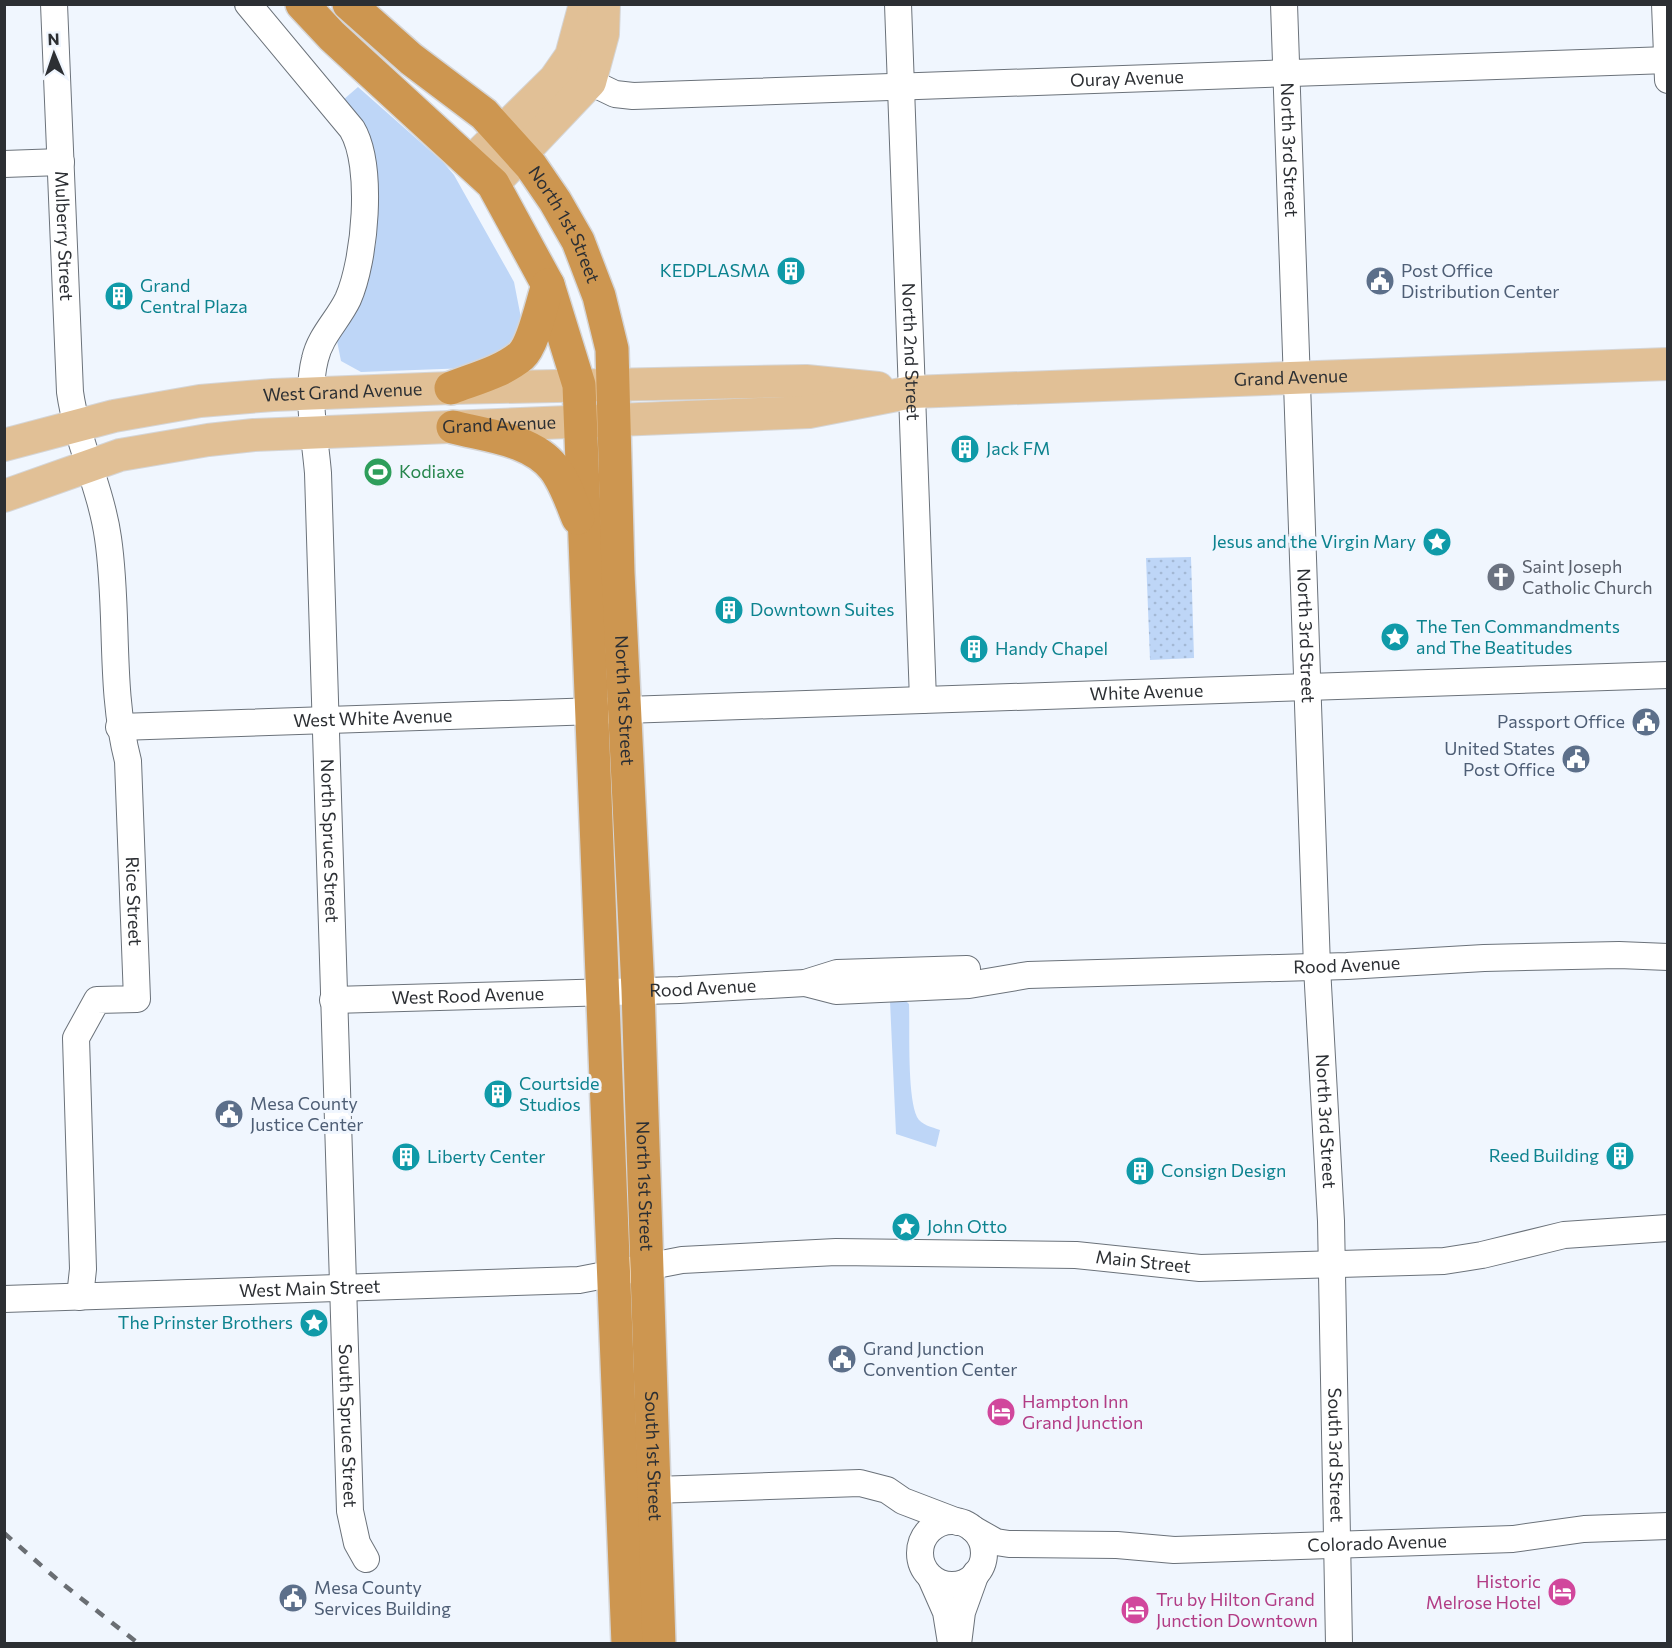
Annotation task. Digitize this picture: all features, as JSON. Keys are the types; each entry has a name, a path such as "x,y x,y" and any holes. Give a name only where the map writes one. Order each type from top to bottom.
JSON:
{"highway":[{"path":"302,4 332,36 482,173"},
{"name":"North 1st Street","path":"349,4 411,58 484,114 521,156 555,201 578,241 606,320 612,349 648,1267"},
{"name":"North 1st Street","path":"482,173 548,285 579,385 601,990 615,1274"},
{"path":"451,388 493,372 521,355 528,344 548,285"},
{"path":"453,427 522,444 541,455 561,479 585,533"},
{"name":"South 1st Street","path":"648,1267 659,1644"},
{"name":"South 1st Street","path":"615,1274 628,1644"}],"main road":[{"path":"482,173 500,132 555,78 571,56 585,4"},
{"name":"North 1st Street","path":"482,173 521,156 590,82 603,34 604,4"},
{"name":"Grand Avenue","path":"612,385 806,381 912,392 1668,364"},
{"name":"West Grand Avenue","path":"4,445 75,424 200,401 451,388 612,385"},
{"name":"Grand Avenue","path":"4,496 120,455 208,440 315,433 809,412 912,392"}],"street":[{"name":"Mulberry Street","path":"54,4 70,392 75,424 88,465"},
{"name":"North Spruce Street","path":"248,4 352,129 362,154 365,226 354,284 347,301 320,342 315,359 312,394 326,720 342,1288"},
{"name":"North 2nd Street","path":"898,4 923,700"},
{"name":"North 3rd Street","path":"1284,4 1317,967 1332,1265"},
{"path":"1665,4 1667,67"},
{"name":"Ouray Avenue","path":"590,82 615,94 633,96 1287,74 1667,67"},
{"path":"4,164 61,162"},
{"name":"Rice Street","path":"80,1297 83,1269 76,1038 97,1000 137,999 128,761 119,727 108,536 88,465"},
{"name":"White Avenue","path":"625,710 1668,675"},
{"name":"West White Avenue","path":"119,727 625,710"},
{"name":"Rood Avenue","path":"601,990 805,982 836,991 969,985 1028,975 1317,967 1484,958 1619,955 1668,957"},
{"name":"West Rood Avenue","path":"333,1000 601,990"},
{"name":"Main Street","path":"615,1274 682,1260 885,1251 1076,1255 1200,1268 1444,1261 1482,1255 1564,1235 1668,1228"},
{"name":"South 3rd Street","path":"1332,1265 1339,1644"},
{"name":"West Main Street","path":"4,1299 579,1280 615,1274"},
{"name":"South Spruce Street","path":"342,1288 350,1510 357,1543 366,1559"},
{"name":"Colorado Avenue","path":"654,1490 850,1482 877,1486 903,1501 966,1526 996,1542 1025,1545 1061,1543 1174,1550 1513,1539 1584,1529 1668,1526"},
{"path":"903,1501 915,1525 921,1563 931,1578 946,1612 951,1644"},
{"path":"920,1549 923,1538 932,1528 944,1522 966,1526 983,1547 978,1571 962,1612 958,1644"},
{"name":"Colorado Avenue","path":"978,1571 1010,1560 1061,1556 1085,1546"},
{"path":"931,1578 953,1585 966,1582 978,1571"}],"shaded area":[{"path":"358,87 443,162 454,175 514,282 522,323 514,345 469,368 361,372 341,361 337,341 366,284 376,243 373,149 343,100"},
{"path":"1191,557 1194,658 1150,660 1146,558"},
{"path":"890,1001 906,1001 909,1004 910,1079 914,1107 921,1122 940,1130 936,1147 896,1134"}],"railway":[{"path":"4,1533 59,1581 139,1644"}],"place":[{"name":"KEDPLASMA","path":"791,271"},
{"name":"Post Office Distribution Center","path":"1380,281"},
{"name":"Grand Central Plaza","path":"119,296"},
{"name":"Jack FM","path":"965,449"},
{"name":"Kodiaxe","path":"378,472"},
{"name":"Jesus and the Virgin Mary","path":"1437,542"},
{"name":"Saint Joseph Catholic Church","path":"1501,577"},
{"name":"Downtown Suites","path":"729,610"},
{"name":"The Ten Commandments and The Beatitudes","path":"1395,637"},
{"name":"Handy Chapel","path":"974,649"},
{"name":"Passport Office","path":"1646,722"},
{"name":"United States Post Office","path":"1576,759"},
{"name":"Courtside Studios","path":"498,1094"},
{"name":"Mesa County Justice Center","path":"229,1114"},
{"name":"Reed Building","path":"1620,1156"},
{"name":"Liberty Center","path":"406,1157"},
{"name":"Consign Design","path":"1140,1171"},
{"name":"John Otto","path":"906,1227"},
{"name":"The Prinster Brothers","path":"314,1323"},
{"name":"Grand Junction Convention Center","path":"842,1359"},
{"name":"Hampton Inn Grand Junction","path":"1001,1412"},
{"name":"Historic Melrose Hotel","path":"1562,1592"},
{"name":"Mesa County Services Building","path":"293,1598"},
{"name":"Tru by Hilton Grand Junction Downtown","path":"1135,1610"}]}
